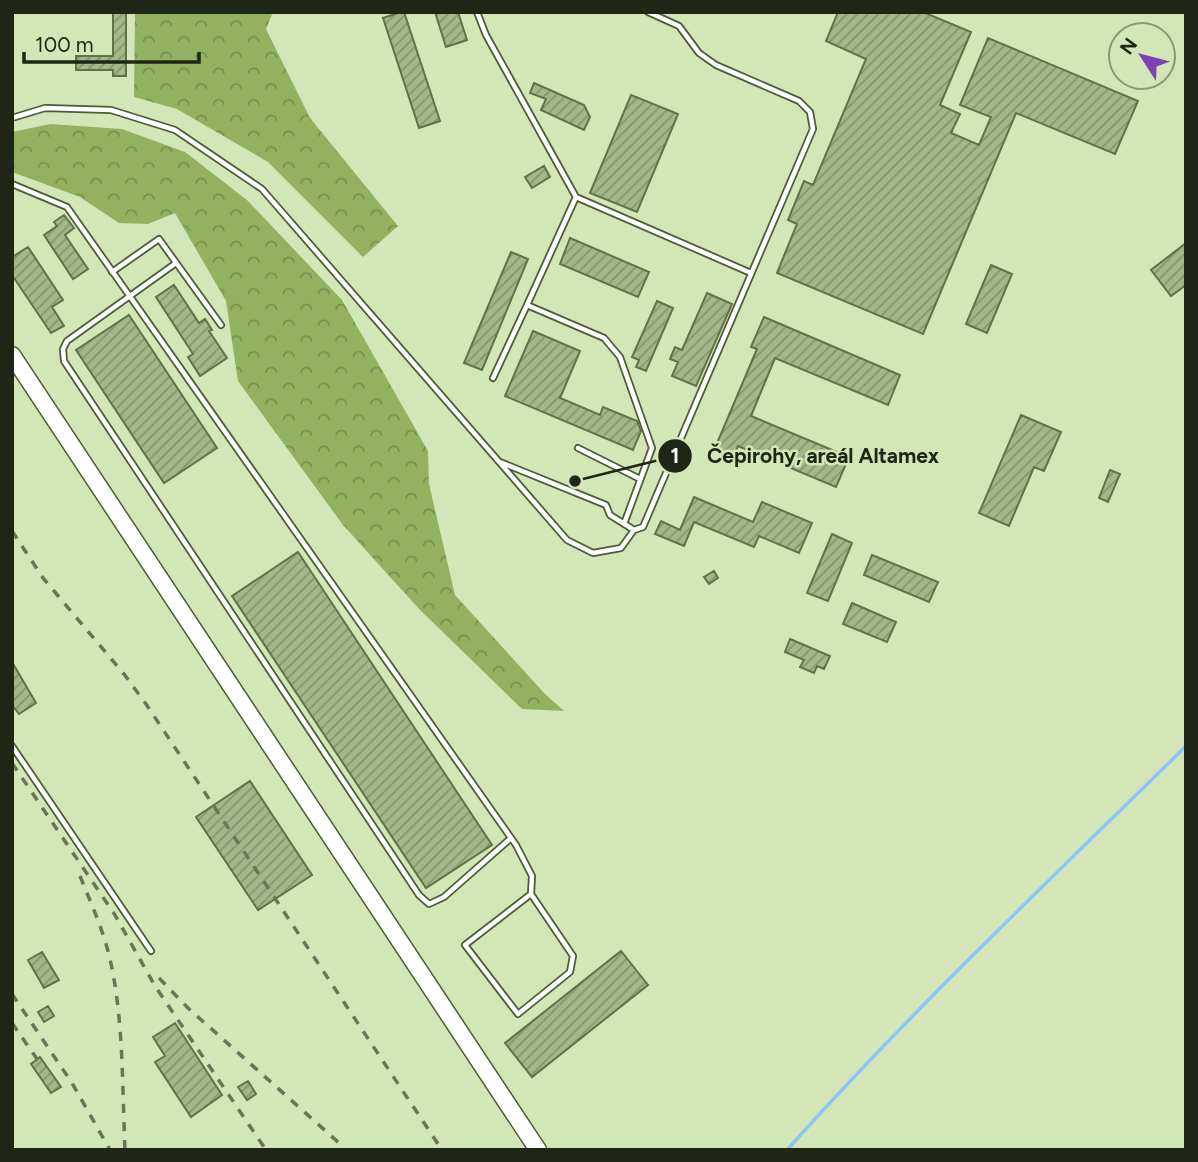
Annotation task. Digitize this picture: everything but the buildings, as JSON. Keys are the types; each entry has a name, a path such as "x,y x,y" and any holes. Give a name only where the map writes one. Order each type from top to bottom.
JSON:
{"main road":[{"path":"12,355 538,1150"}],"lane":[{"path":"477,12 486,34 576,197 751,273"},
{"path":"12,118 45,108 111,110 175,130 262,189 567,540 593,554 621,548 634,530 643,527 813,129 810,112 799,101 716,65 699,52 679,26 648,12"},
{"path":"12,184 66,207 511,838 532,876 531,894 573,956 570,972 518,1014 466,946 531,894"},
{"path":"493,378 576,197"},
{"path":"112,272 159,239 221,325"},
{"path":"176,263 67,341 63,349 64,361 419,895 429,904 444,898 511,838"},
{"path":"527,305 604,338 620,357 652,448 624,524"},
{"path":"578,448 640,479"},
{"path":"500,463 606,505 610,515 634,530"},
{"path":"12,746 152,951"}],"green space":[{"path":"135,12 273,12 266,29 310,118 398,226 363,257 268,162 177,109 134,97"},
{"path":"50,124 122,129 185,152 247,200 342,300 428,451 429,484 455,595 545,694 564,711 522,709 420,610 343,525 238,381 226,301 175,213 148,224 119,223 80,197 12,172 12,132"}],"waterway":[{"path":"787,1150 933,995 1186,746"}],"railway":[{"path":"12,531 43,578 146,704 442,1150"},
{"path":"12,763 115,915 155,986 264,1147"},
{"path":"80,876 108,951 117,999 125,1150"},
{"path":"159,978 188,1008 339,1143"},
{"path":"12,994 72,1083 110,1150"},
{"path":"12,1023 37,1059"}],"place":[{"name":"Čepirohy, areál Altamex","path":"575,481"}]}
